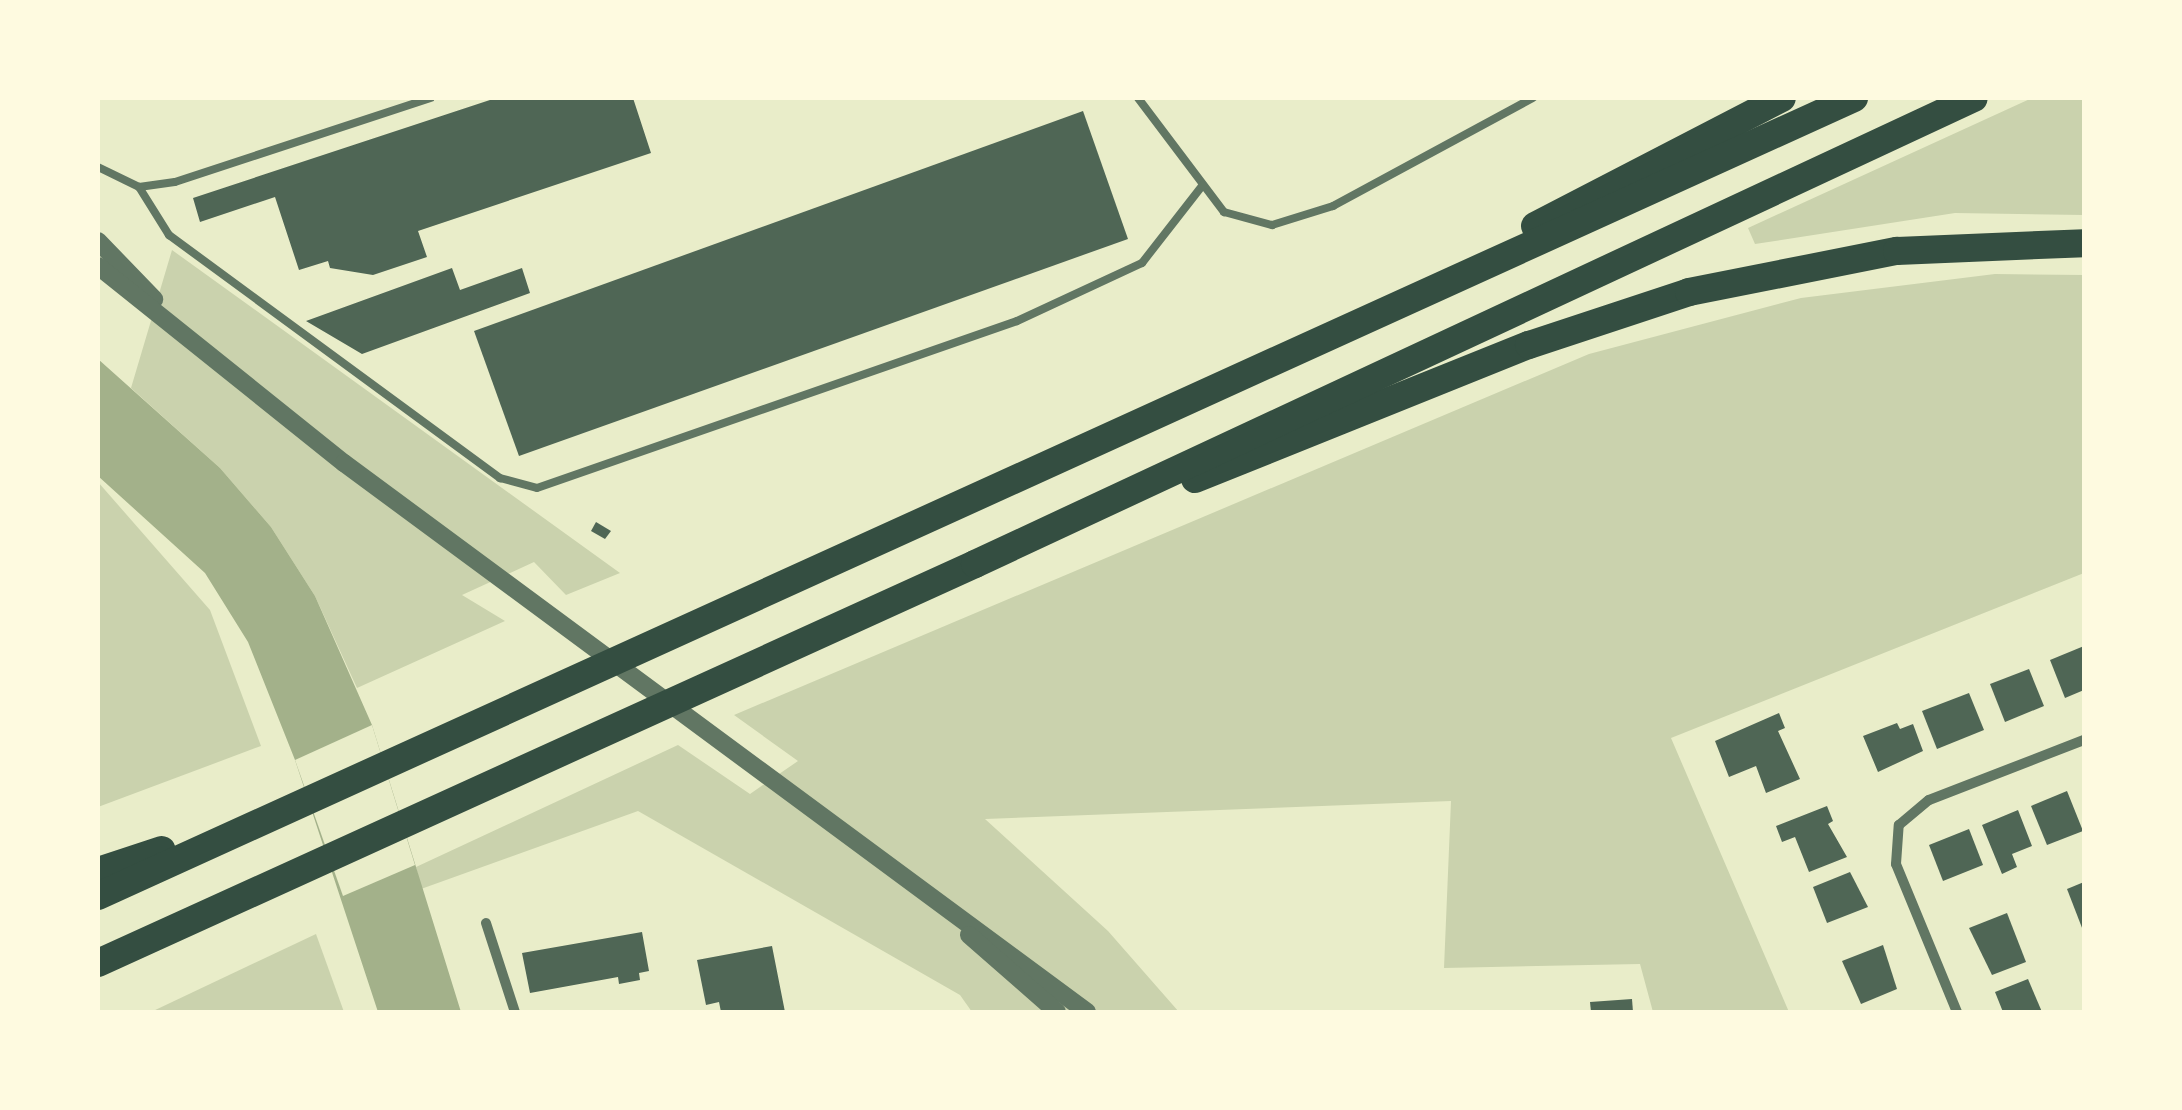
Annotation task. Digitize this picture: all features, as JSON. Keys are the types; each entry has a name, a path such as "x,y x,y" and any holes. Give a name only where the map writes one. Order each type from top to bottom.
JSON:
{"highway":[{"path":"1310,349 1782,98"},
{"path":"98,896 1310,349 1854,98"},
{"path":"98,963 975,564 1974,98"},
{"path":"975,564 1656,301 1772,272 1897,251 2084,243"},
{"path":"98,872 296,805"}],"street":[{"path":"98,241 214,360"},
{"path":"98,266 490,572 1087,1012"},
{"path":"1956,1012 1893,855 1899,825 1929,800 2084,740"},
{"path":"896,873 1057,1012"},
{"path":"486,923 514,1012"}],"lane":[{"path":"140,187 175,182 431,98"},
{"path":"1138,98 1202,186 1239,219 1272,225 1307,218 1533,98"},
{"path":"98,167 140,187 169,235 500,478 537,488 1017,321 1142,262 1202,186"}],"shaded area":[{"path":"2032,98 2084,98 2084,215 1955,213 1755,244 1748,228"},
{"path":"172,250 620,573 566,595 534,562 462,595 505,621 357,688 315,596 271,527 220,468 131,388"},
{"path":"1995,274 2084,275 2084,573 1671,738 1789,1012 1653,1012 1640,964 1444,968 1451,801 985,819 1108,931 1179,1012 972,1012 960,995 638,811 421,889 416,867 678,745 750,794 798,761 734,715 1589,354 1801,298"},
{"path":"98,359 220,468 271,527 315,596 372,725 461,1012 378,1012 295,760 248,642 205,573 98,476"},
{"path":"98,482 210,610 261,746 98,807"},
{"path":"316,934 344,1012 151,1012"}],"pier":[{"path":"372,725 415,865 343,896 295,760"}],"building":[{"path":"496,98 633,98 651,153 418,231 427,257 373,275 330,268 328,261 299,270 275,197 200,222 193,198"},
{"path":"1083,111 1128,239 519,456 474,331"},
{"path":"452,268 460,290 522,268 530,293 362,354 306,321"},
{"path":"596,522 611,531 605,539 591,531"},
{"path":"2084,646 2084,690 2065,698 2050,660"},
{"path":"2029,669 2044,706 2005,722 1990,684"},
{"path":"1969,693 1984,730 1937,749 1922,711"},
{"path":"1779,713 1785,728 1778,731 1800,779 1766,793 1756,766 1729,777 1715,741"},
{"path":"1897,723 1900,729 1913,724 1923,751 1878,772 1863,736"},
{"path":"2067,791 2083,831 2047,845 2031,806"},
{"path":"1827,806 1833,821 1828,824 1847,857 1809,872 1795,837 1782,842 1776,826"},
{"path":"2018,810 2032,846 2012,854 2017,867 2002,874 1982,825"},
{"path":"1969,829 1983,865 1943,881 1929,845"},
{"path":"1850,872 1868,907 1827,923 1813,887"},
{"path":"2084,882 2084,933 2067,889"},
{"path":"2007,913 2026,962 1992,975 1969,928"},
{"path":"642,932 649,971 639,973 640,980 619,984 618,977 530,993 522,953"},
{"path":"1883,945 1897,989 1861,1004 1842,961"},
{"path":"772,946 785,1012 721,1012 719,1002 706,1005 697,960"},
{"path":"2028,979 2042,1012 2003,1012 1995,992"},
{"path":"1632,999 1633,1012 1591,1012 1590,1002"}]}
